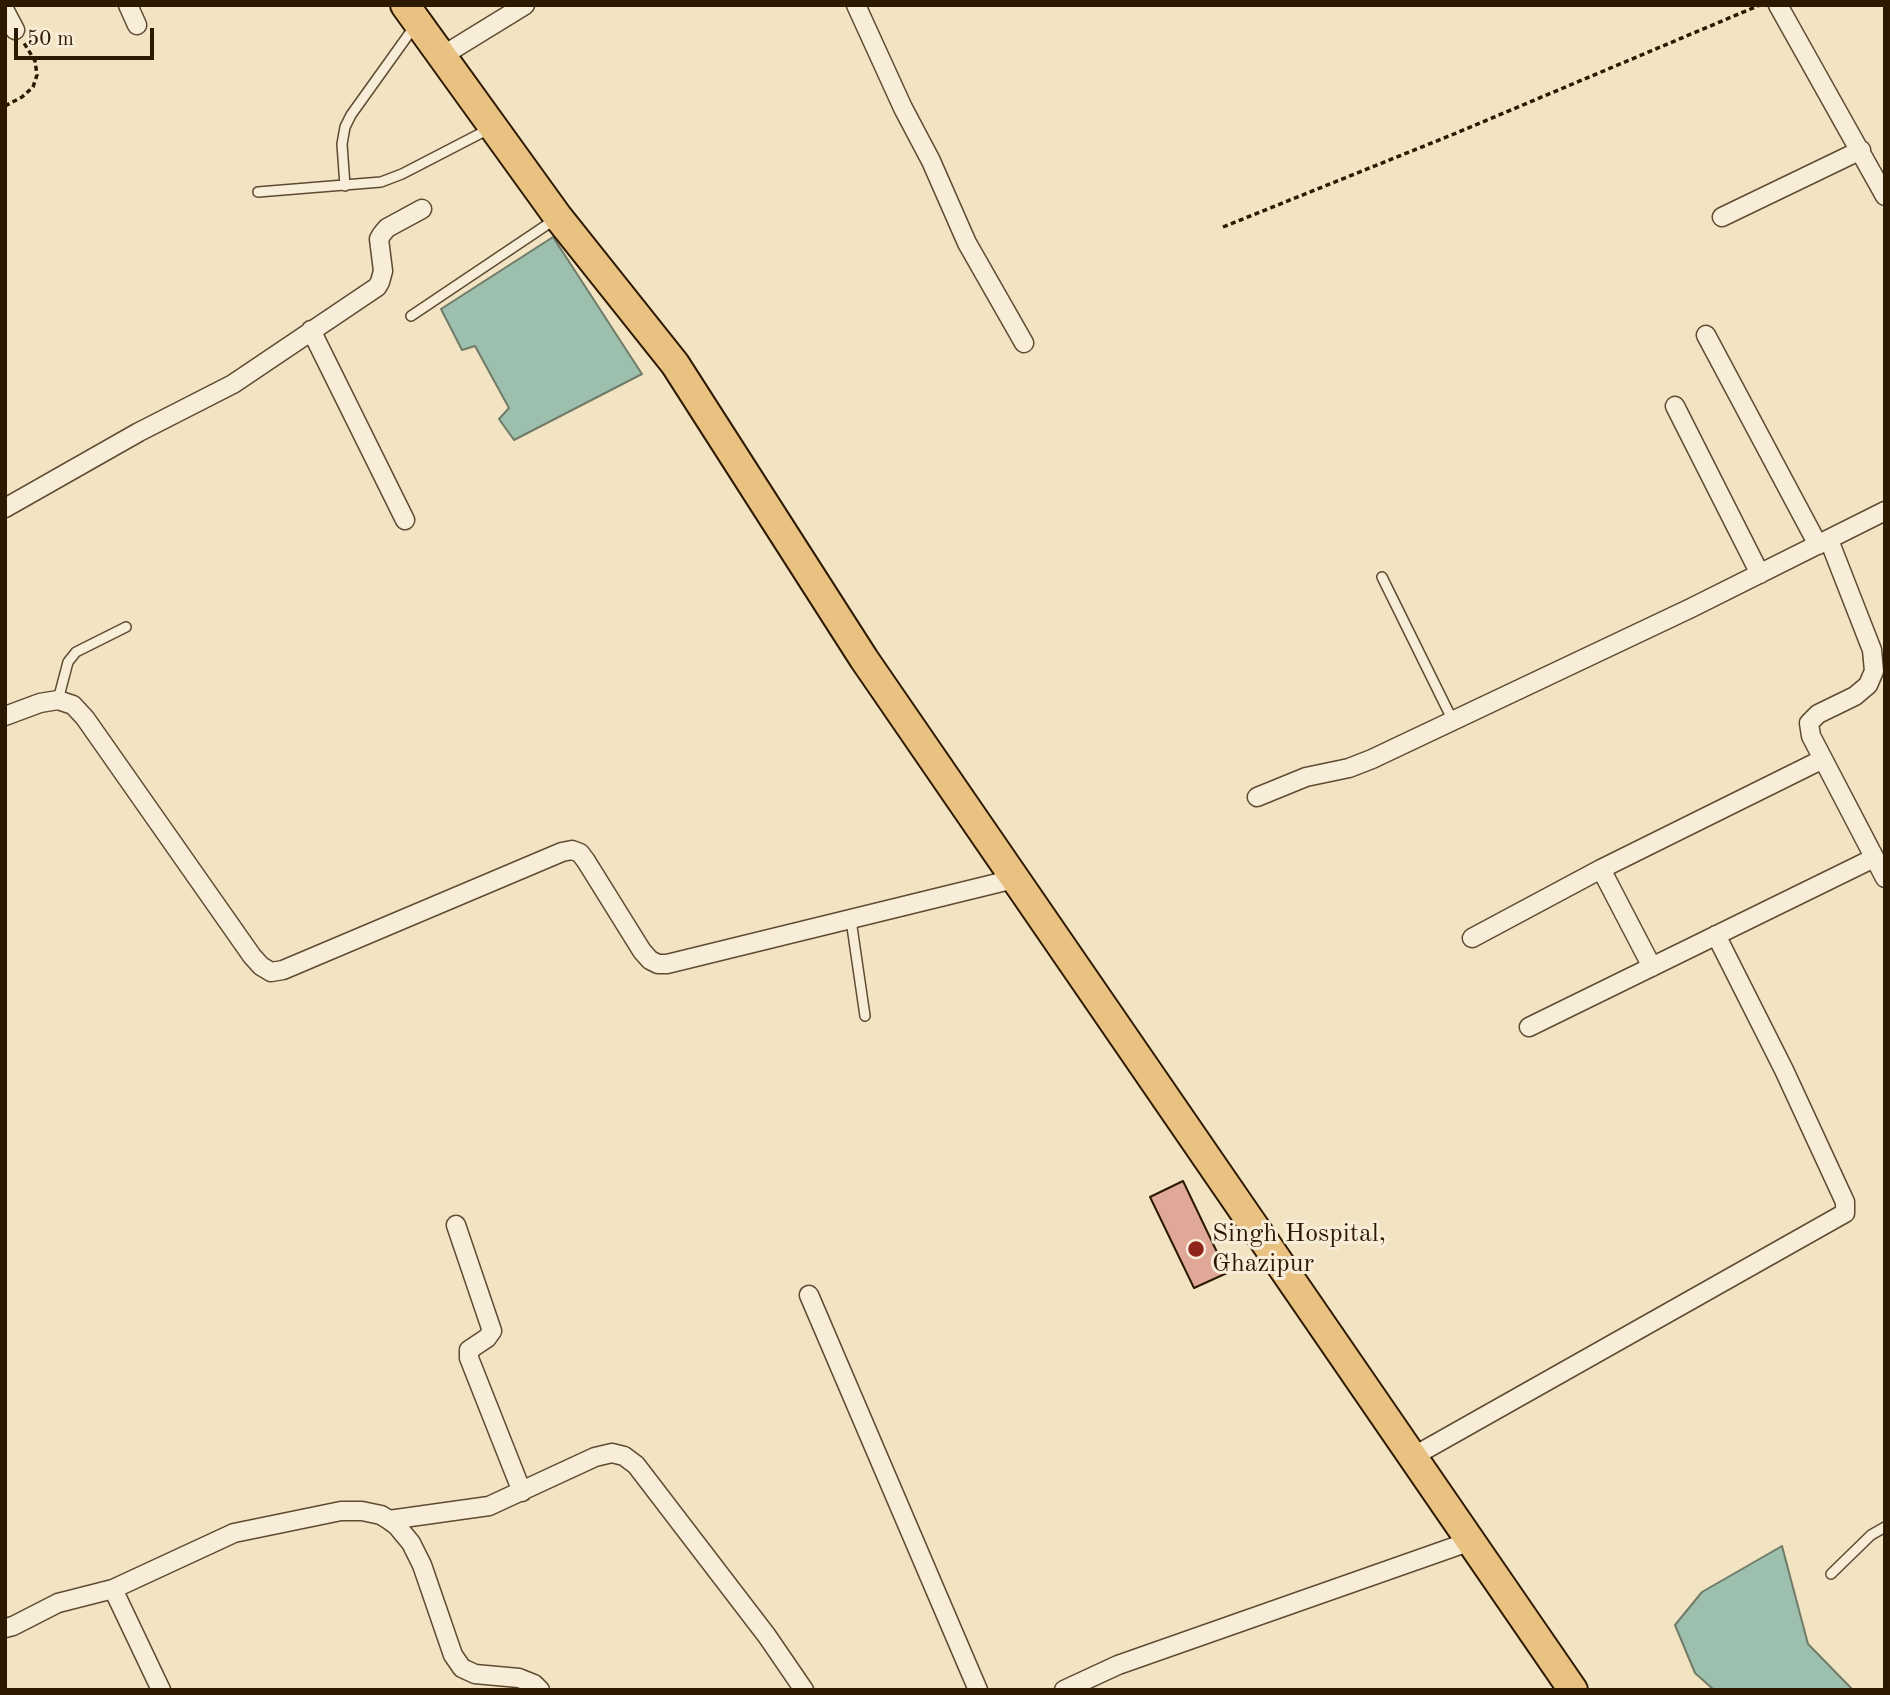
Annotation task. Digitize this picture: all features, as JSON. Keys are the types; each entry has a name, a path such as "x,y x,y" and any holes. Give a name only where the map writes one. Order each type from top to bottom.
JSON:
{"highway":[{"path":"411,14 558,217 674,364 864,659 1573,1690"}],"street":[{"path":"128,5 137,25"},
{"path":"442,56 525,5"},
{"path":"856,5 967,243 1024,343"},
{"path":"1778,5 1885,196"},
{"path":"5,10 15,30"},
{"path":"1722,217 1861,150"},
{"path":"5,508 150,426 233,384 377,287 383,271 379,239 387,228 422,209"},
{"path":"311,330 405,520"},
{"path":"1706,335 1824,543 1880,669 1855,696 1818,714 1809,723 1811,736 1885,878"},
{"path":"1675,407 1760,574"},
{"path":"1257,797 1306,777 1349,768 1453,721 1824,543 1885,511"},
{"path":"5,716 40,703 58,700 73,705 85,718 252,956 271,972 283,970 572,850 580,853 586,861 642,951 658,964 1014,879"},
{"path":"1472,938 1601,869 1823,760"},
{"path":"1529,1027 1874,858"},
{"path":"1601,869 1652,967"},
{"path":"1414,1456 1845,1213 1845,1202 1716,935"},
{"path":"456,1225 492,1331 487,1338 469,1350 469,1358 522,1492"},
{"path":"810,1295 978,1690"},
{"path":"389,1520 489,1506 595,1457 612,1453 624,1456 636,1465 767,1636 804,1690"},
{"path":"5,1628 58,1603 113,1589 211,1543 250,1529 341,1511 362,1511 381,1515 389,1520 411,1543 422,1565 453,1655 462,1668 475,1674 519,1678 534,1684 540,1690"},
{"path":"1064,1690 1118,1665 1471,1541"},
{"path":"113,1589 161,1690"}],"lane":[{"path":"345,186 342,144 345,127 411,14"},
{"path":"258,192 381,182 493,127"},
{"path":"411,316 558,217"},
{"path":"1382,576 1453,721"},
{"path":"58,700 68,662 76,652 125,627"},
{"path":"851,920 865,1016"},
{"path":"1831,1574 1871,1535 1885,1527"}],"path":[{"path":"1223,227 1467,129 1760,5"},
{"path":"5,106 33,88 37,75 35,61 15,30"}],"shaded area":[{"path":"553,237 642,374 514,440 499,419 509,408 475,346 462,350 441,309"},
{"path":"1782,1546 1808,1644 1853,1690 1714,1690 1695,1673 1675,1625 1702,1592"}],"building":[{"path":"1183,1181 1227,1273 1194,1288 1150,1197"}],"place":[{"name":"Singh Hospital, Ghazipur","path":"1196,1249"}]}
